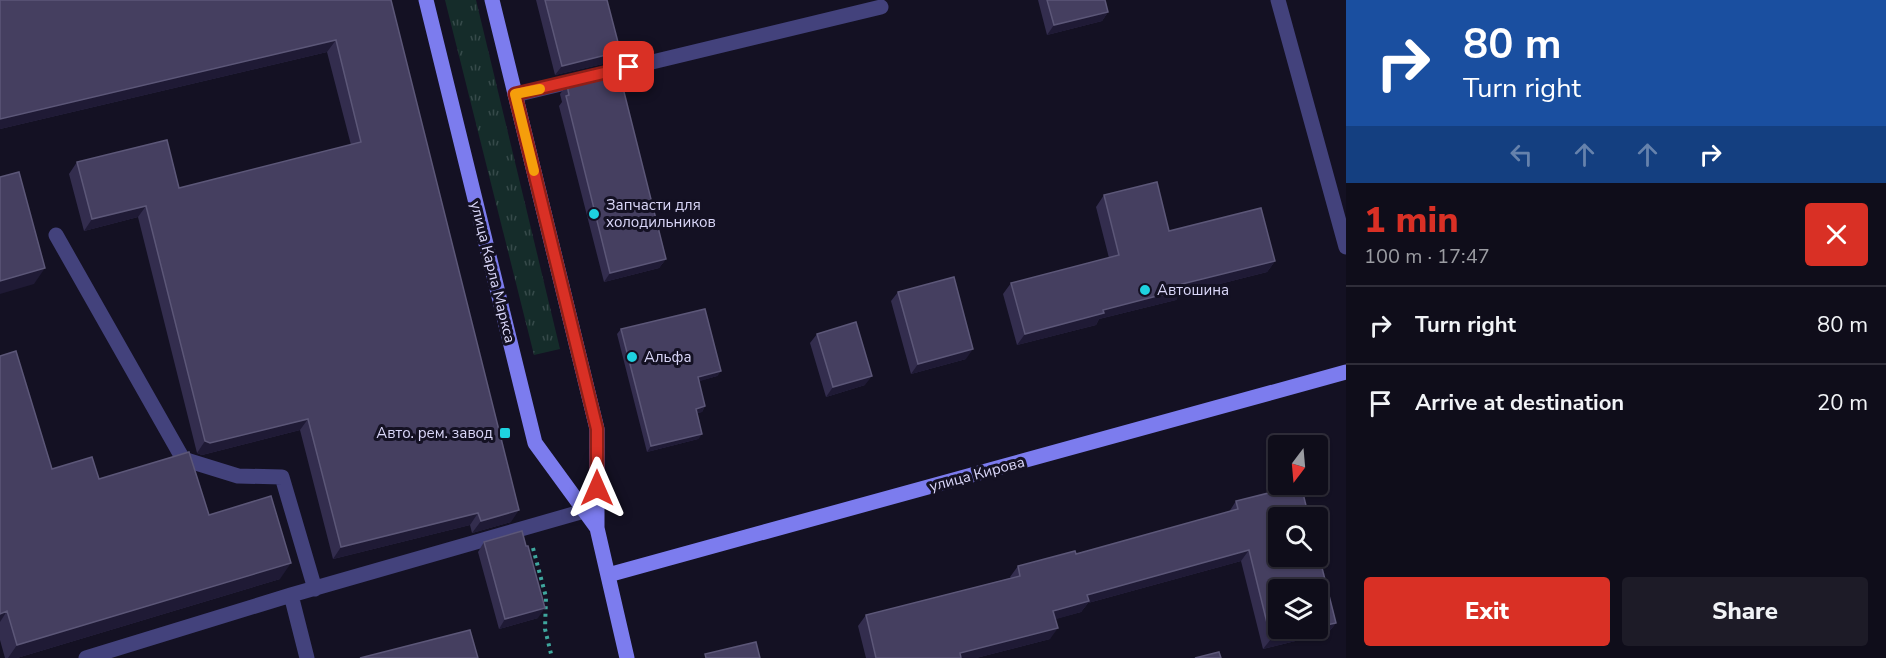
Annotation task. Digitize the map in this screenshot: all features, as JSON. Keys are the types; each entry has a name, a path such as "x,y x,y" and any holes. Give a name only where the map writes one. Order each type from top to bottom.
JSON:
{"main road":[{"name":"улица Карла Маркса","path":"426,0 535,443 597,528"},
{"name":"улица Карла Маркса","path":"492,0 597,429 597,528 627,658"},
{"name":"улица Кирова","path":"608,575 1346,372"}],"lane":[{"path":"1278,0 1346,247"},
{"path":"515,94 881,7"},
{"path":"56,235 183,459 238,476 282,477 315,588"},
{"path":"86,658 122,653 291,595 584,511"},
{"path":"291,595 307,658"}],"path":[{"path":"531,542 546,597 545,629 552,658"}],"green space":[{"path":"445,0 476,0 560,349 534,355"}],"building":[{"path":"0,0 391,0 519,510 481,521 478,513 341,547 308,419 210,443 205,441 146,206 92,219 77,162 167,140 179,188 361,142 336,40 0,119"},
{"path":"545,0 607,0 619,46 613,48 614,53 562,66"},
{"path":"1047,0 1105,0 1108,12 1054,25"},
{"path":"619,72 666,259 610,273 566,96 569,95 567,85"},
{"path":"19,172 45,268 0,281 0,177"},
{"path":"1157,182 1169,231 1261,208 1275,261 1182,284 1184,289 1103,310 1104,313 1025,334 1011,283 1119,255 1104,195"},
{"path":"954,277 973,349 918,364 898,292"},
{"path":"705,309 721,371 698,377 705,406 696,409 702,434 651,446 621,329"},
{"path":"856,322 872,376 833,387 817,334"},
{"path":"16,351 52,469 92,457 99,479 189,452 209,515 271,496 291,563 17,645 7,611 0,614 0,356"},
{"path":"1268,493 1268,495 1303,495 1306,507 1268,507 1268,567 1322,567 1325,579 1268,579 1268,627 1249,550 1087,595 1089,601 1053,611 1058,628 960,653 961,658 876,658 866,615 1020,576 1018,566 1075,551 1076,554 1238,509 1236,501"},
{"path":"522,531 545,608 505,619 484,542"},
{"path":"1328,591 1336,623 1328,625"},
{"path":"470,630 478,658 360,658"},
{"path":"756,642 760,658 706,658 705,654"},
{"path":"1219,652 1221,658 1195,658"}],"slow traffic":[{"path":"534,171 515,94 540,89"}],"place":[{"name":"Запчасти для холодильников","path":"594,214"},
{"name":"Автошина","path":"1145,290"},
{"name":"Альфа","path":"632,357"},
{"name":"Авто. рем. завод","path":"505,433"}],"route":[{"path":"597,488 597,429 515,94 629,67"}]}
